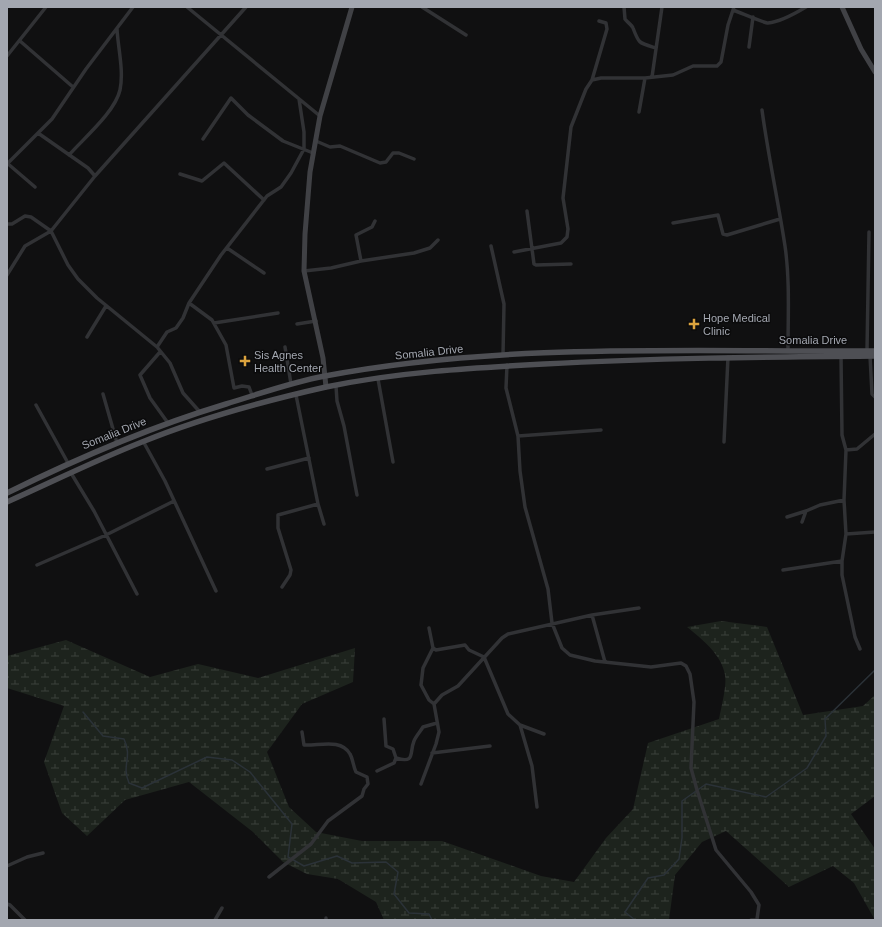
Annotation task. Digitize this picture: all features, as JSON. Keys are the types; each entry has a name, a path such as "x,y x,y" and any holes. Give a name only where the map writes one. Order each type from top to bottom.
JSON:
{"main road":[{"name":"Somalia Drive","path":"7,494 68,463 168,422 252,395 326,376 421,362 503,355 613,351 788,350 871,354"},
{"name":"Somalia Drive","path":"7,502 143,441 197,422 326,387 419,373 507,365 638,359 841,356 871,354 875,350"}],"street":[{"path":"7,56 46,7"},
{"path":"35,187 7,164 52,119 133,7"},
{"path":"187,7 320,116"},
{"path":"7,275 26,246 51,231 95,176 246,7"},
{"path":"326,387 326,376 316,321 304,271 305,227 313,153 320,116 352,7"},
{"path":"422,7 466,35"},
{"path":"624,7 624,18 633,26 636,38 640,43 656,48"},
{"path":"652,77 662,7"},
{"path":"592,80 634,77 645,78 674,75 693,66 717,66 719,65 733,9 753,16 763,22 770,23 806,7"},
{"path":"842,7 861,49 875,72"},
{"path":"749,47 753,16"},
{"path":"514,252 561,244 567,237 568,230 563,198 571,128 583,95 592,80 607,29 606,23 599,21"},
{"path":"69,155 106,115 120,91 121,71 117,29"},
{"path":"20,41 73,88"},
{"path":"639,112 645,78"},
{"path":"203,139 231,98 248,115 283,141 313,153"},
{"path":"157,347 167,332 176,328 183,318 189,303 227,248 264,200 281,187 304,149 304,132 299,99"},
{"path":"762,110 780,219 788,280 788,350"},
{"path":"38,133 88,168 95,176"},
{"path":"316,141 330,147 340,146 380,163 386,162 393,153 399,153 414,159"},
{"path":"180,174 202,182 224,163 264,200"},
{"path":"527,211 534,263 536,266 571,264"},
{"path":"7,224 12,224 25,216 31,217 51,231 68,265 78,279 106,306 157,347 170,363 186,397 199,411"},
{"path":"673,223 718,216 723,234 726,235 780,219"},
{"path":"362,261 356,235 372,227 375,221"},
{"path":"869,232 872,394 875,397"},
{"path":"304,271 331,268 419,251 430,248 438,240"},
{"path":"491,246 504,304 503,355"},
{"path":"227,248 264,273"},
{"path":"189,303 214,323 226,344 233,386 236,389 242,386 249,387 252,395"},
{"path":"87,337 106,306"},
{"path":"214,323 278,313"},
{"path":"297,324 316,321"},
{"path":"285,347 291,384"},
{"path":"160,352 140,375 150,398 168,422"},
{"path":"841,356 842,430 846,450 844,500 846,534 842,561 842,575 854,631 860,649"},
{"path":"724,442 728,357"},
{"path":"507,365 506,388 518,436 520,471 525,507 548,589 552,623 562,648 570,655 605,662 651,667 681,663 686,666 690,674 694,702 691,768 716,850 751,892 759,905 758,920 751,920"},
{"path":"378,379 393,462"},
{"path":"336,386 337,401 357,495"},
{"path":"103,394 117,443"},
{"path":"296,395 318,504 324,524"},
{"path":"36,405 68,463"},
{"path":"518,436 601,430"},
{"path":"846,450 857,449 875,434"},
{"path":"143,441 174,501 216,591"},
{"path":"266,468 309,458"},
{"path":"70,473 91,505 106,535 120,558 137,594"},
{"path":"787,517 806,511 820,504 844,500"},
{"path":"37,565 106,535 174,501"},
{"path":"282,587 290,575 291,570 278,528 278,516 318,504"},
{"path":"802,522 806,511"},
{"path":"846,534 875,532"},
{"path":"783,570 842,561"},
{"path":"434,704 442,695 458,686 502,638 508,634 592,615 639,608"},
{"path":"592,615 605,662"},
{"path":"420,784 438,732 434,704 429,700 421,685 423,668 433,648 430,628"},
{"path":"433,648 436,650 465,645 469,650 484,657 508,714 520,725 544,734"},
{"path":"377,771 394,763 396,758 393,750 386,746 384,719"},
{"path":"396,758 403,760 410,758 413,754 413,742 423,727 437,723"},
{"path":"520,725 532,766 537,807"},
{"path":"269,877 311,844 328,821 362,796 369,782 367,777 356,772 350,753 342,746 333,744 304,745 302,732"},
{"path":"432,753 490,746"},
{"path":"7,866 27,857 43,853"},
{"path":"7,904 10,905 25,920"},
{"path":"215,920 222,908"}],"green space":[{"path":"721,621 767,627 803,715 863,706 875,695 875,796 851,814 875,849 875,920 854,883 833,866 789,887 726,831 702,842 675,875 669,920 384,920 376,902 338,879 307,874 283,862 253,832 189,782 125,800 87,836 62,813 44,762 64,706 7,688 7,656 66,640 150,677 198,664 258,678 355,648 353,682 302,704 267,752 289,807 316,832 362,841 442,841 541,876 574,882 606,838 633,809 648,743 719,719 725,685 723,668 716,654 687,627"}],"waterway":[{"path":"635,920 625,912 648,878 664,875 679,859 682,838 682,801 706,784 766,797 807,768 826,736 825,719 875,670"},
{"path":"83,712 103,736 124,739 127,751 126,771 129,783 142,788 207,757 232,760 250,772 292,824 288,857 304,866 337,856 352,863 386,862 398,872 394,894 409,913 429,914 432,920"}],"place":[{"name":"Hope Medical Clinic","path":"694,324"},
{"name":"Sis Agnes Health Center","path":"245,361"}]}
